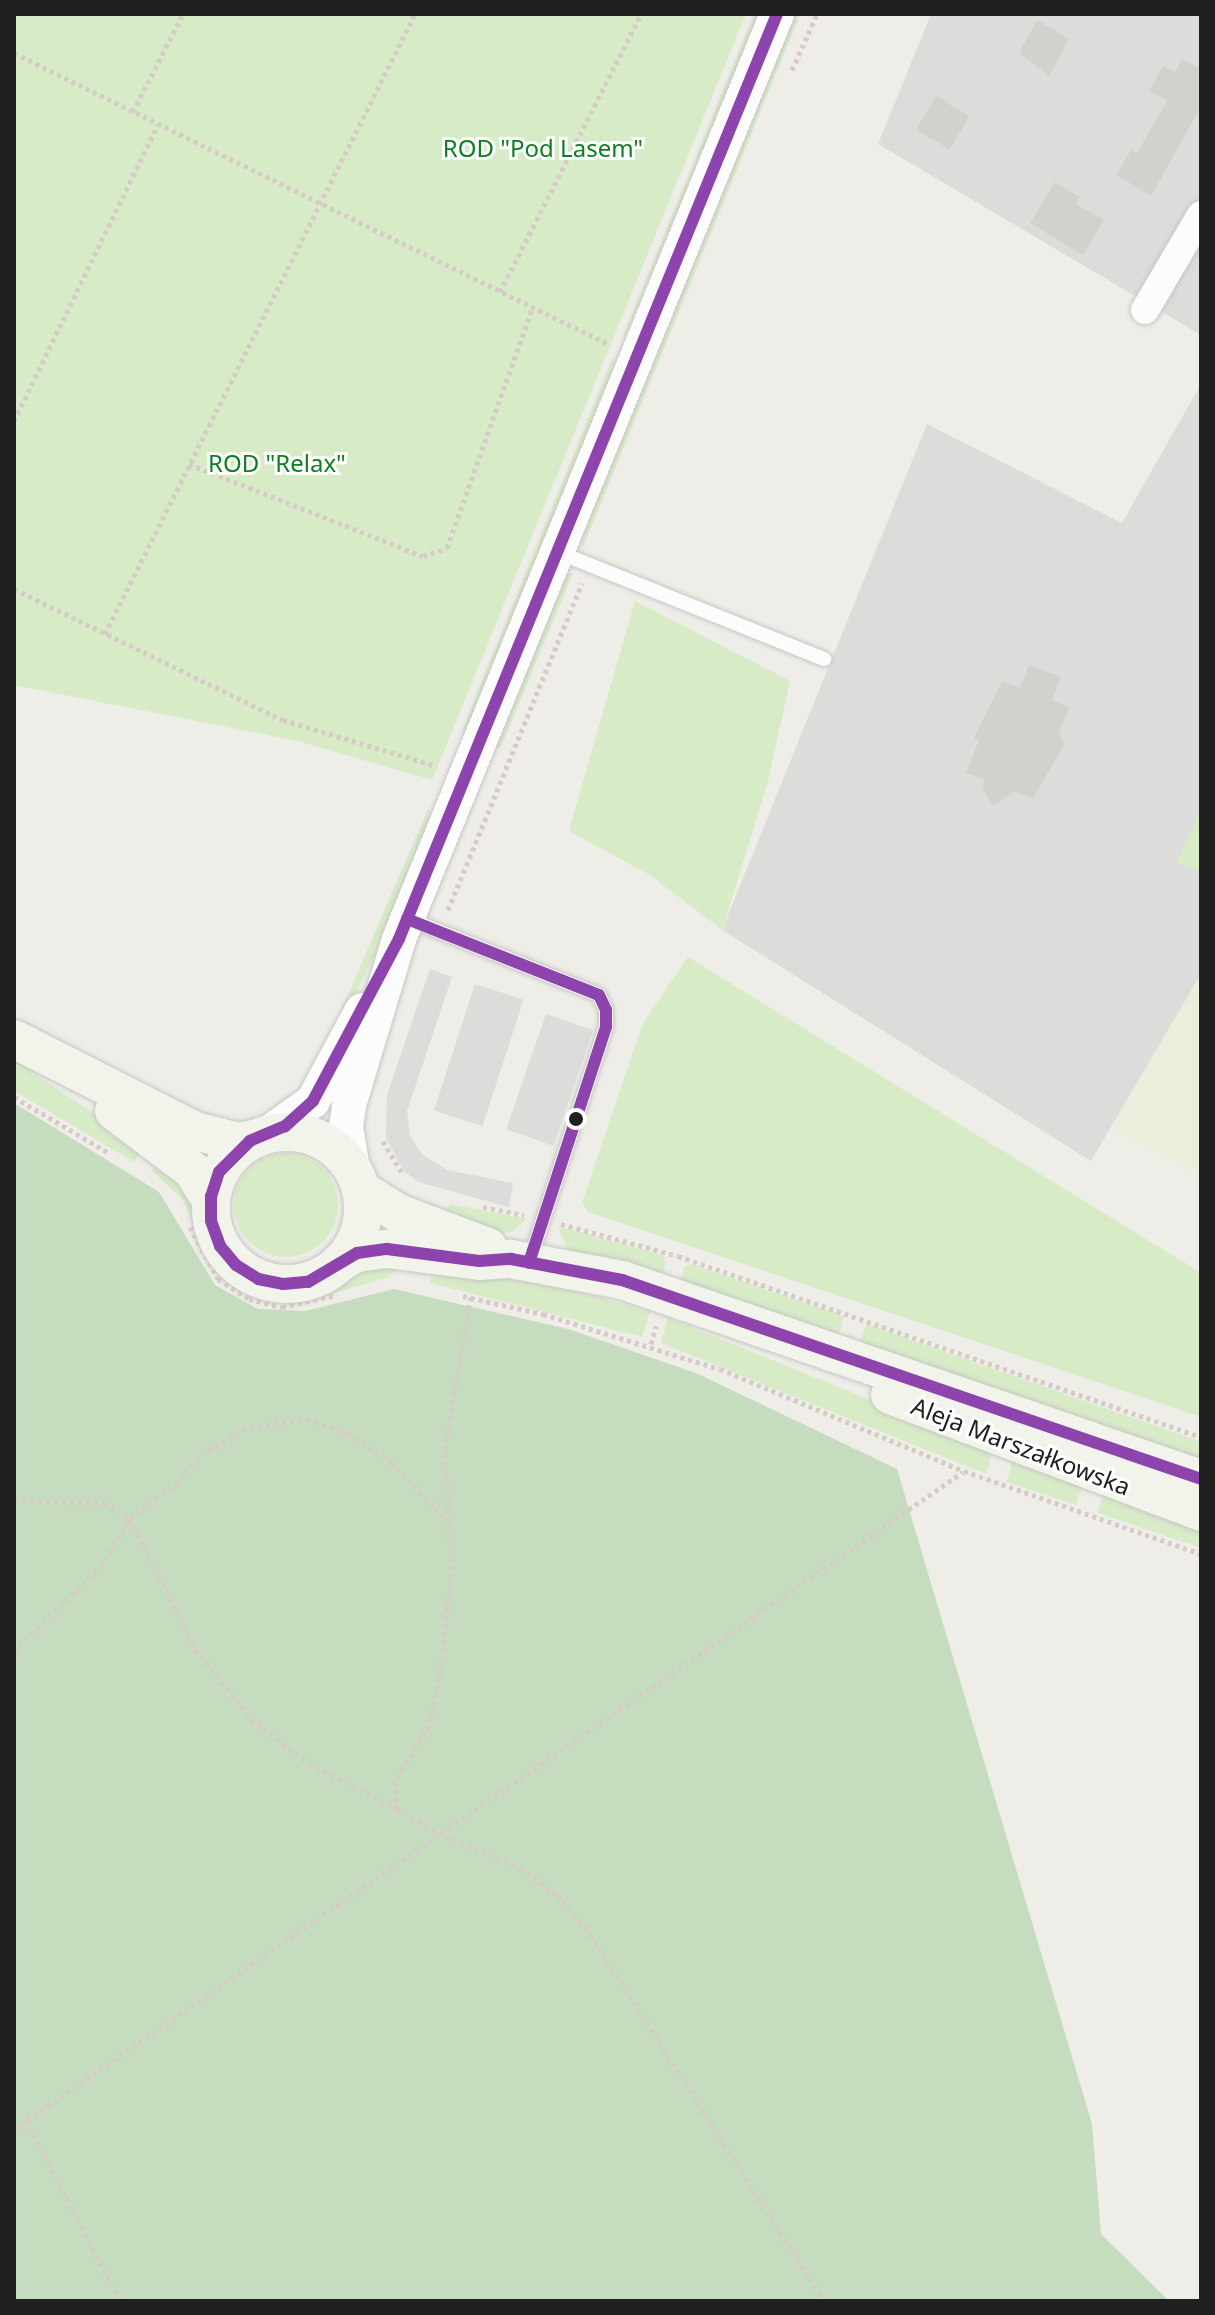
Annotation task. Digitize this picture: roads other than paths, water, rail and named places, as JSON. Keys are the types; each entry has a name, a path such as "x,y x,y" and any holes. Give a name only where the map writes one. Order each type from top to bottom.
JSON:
{"main road":[{"path":"14,1040 195,1131 238,1142 293,1131 315,1136 335,1148 357,1179 361,1230 342,1277 308,1282 258,1279 220,1246 198,1206 204,1182 170,1151 14,1040"},
{"path":"198,1206 219,1172 260,1137"},
{"name":"Aleja Marszałkowska","path":"357,1179 398,1213 477,1241 520,1261 644,1286 1201,1479"},
{"name":"Aleja Marszałkowska","path":"342,1277 372,1249 479,1261 520,1261"},
{"name":"Aleja Marszałkowska","path":"574,1273 758,1338 939,1416 1201,1512"}],"street":[{"path":"357,1179 346,1127 349,1105 403,929 777,14"},
{"path":"1145,310 1201,215"},
{"path":"260,1137 313,1101 403,929"}],"lane":[{"path":"557,552 824,659"},
{"path":"403,929 599,995 606,1010 606,1027 542,1219 520,1261"}],"park label":[{"name":"ROD \"Pod Lasem\"","path":"543,148"},
{"name":"ROD \"Relax\"","path":"277,463"}]}
